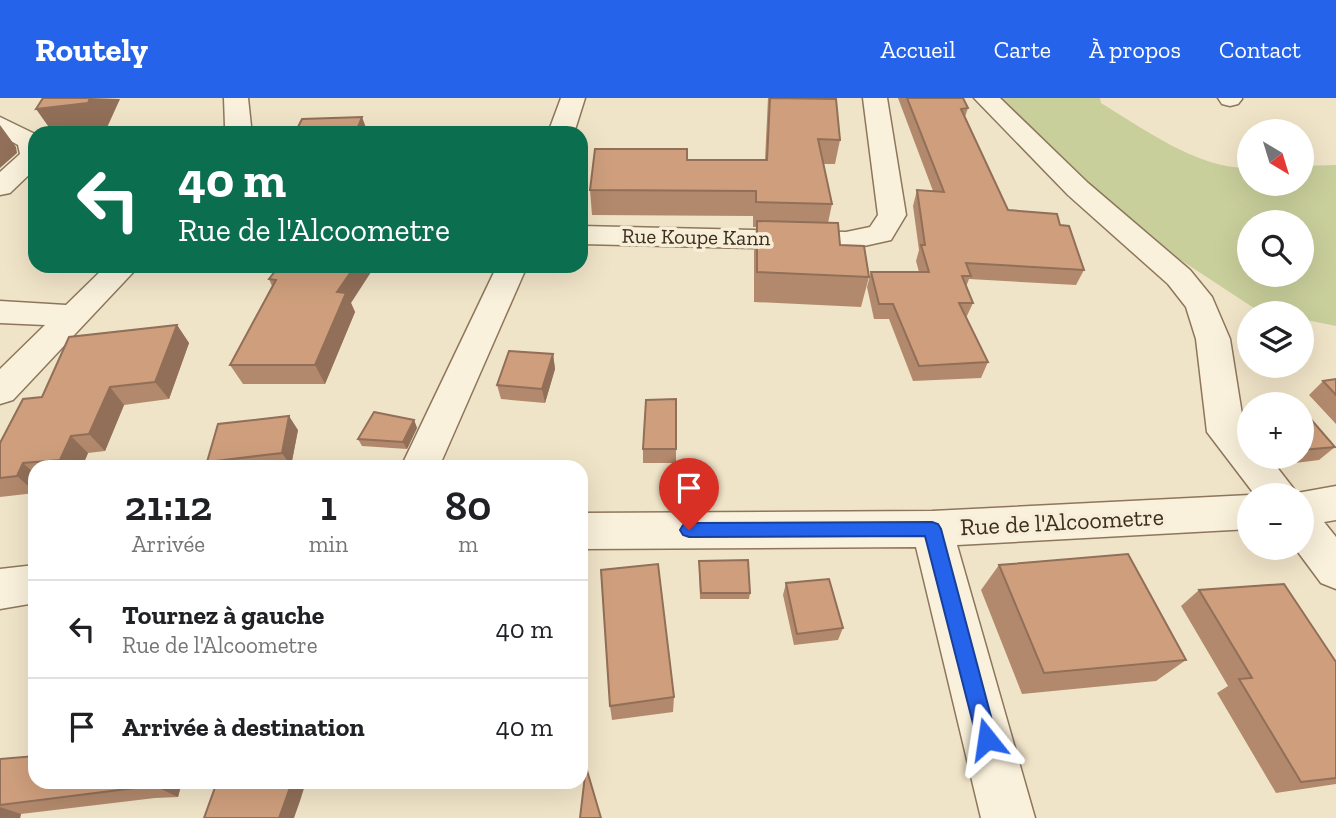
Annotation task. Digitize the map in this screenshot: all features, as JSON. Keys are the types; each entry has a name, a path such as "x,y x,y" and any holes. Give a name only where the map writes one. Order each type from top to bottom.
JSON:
{"street":[{"path":"236,98 239,126"},
{"path":"563,126 573,98"},
{"name":"Rue Koupe Kann","path":"588,235 846,241 881,234 892,215 875,98"},
{"path":"986,98 1078,189 1179,277 1201,305 1213,339 1226,432 1268,483"},
{"path":"0,124 28,140"},
{"path":"0,187 28,162"},
{"path":"0,391 117,273"},
{"path":"423,460 509,273"},
{"path":"0,312 74,316"},
{"path":"1314,506 1336,503"},
{"name":"Rue de l'Alcoometre","path":"588,531 932,529 1237,513"},
{"path":"932,529 1008,818"},
{"path":"1314,541 1336,570"},
{"path":"0,589 28,585"}],"green space":[{"path":"1000,98 1100,98 1101,103 1172,146 1210,162 1237,167 1237,196 1314,196 1314,166 1336,165 1336,326 1314,321 1314,301 1243,301 1118,219"}],"building":[{"path":"43,98 90,98 88,103 36,109"},
{"path":"770,98 836,99 840,140 818,139 832,204 756,202 756,191 590,190 595,149 687,149 687,160 767,160"},
{"path":"907,98 963,98 968,108 961,109 1008,210 1057,214 1060,225 1069,226 1084,270 966,263 971,276 962,276 973,303 959,303 988,362 919,366 893,304 879,304 871,272 929,272 921,245 925,245 917,190 944,192"},
{"path":"362,117 358,126 298,126 302,119"},
{"path":"757,221 838,223 840,245 864,246 869,277 757,272"},
{"path":"274,273 350,273 337,292 346,293 315,365 230,365 276,280 269,279"},
{"path":"177,325 155,382 110,387 89,434 71,436 60,460 28,460 28,463 23,463 17,476 0,478 0,443 23,399 42,397 69,337"},
{"path":"509,351 553,354 542,389 497,385"},
{"path":"1336,379 1336,395 1323,381"},
{"path":"676,399 676,449 643,449 646,400"},
{"path":"374,412 414,420 403,442 358,439"},
{"path":"289,416 282,453 208,460 218,424"},
{"path":"1314,423 1335,447 1314,449"},
{"path":"1128,554 1186,660 1044,673 999,565"},
{"path":"748,560 750,593 701,593 699,561"},
{"path":"658,564 674,697 610,706 601,570"},
{"path":"829,579 843,628 797,634 786,583"},
{"path":"1284,584 1336,662 1336,778 1301,782 1239,679 1252,678 1199,590"},
{"path":"28,757 28,789 127,789 0,805 0,759"},
{"path":"588,774 601,818 580,818 583,789 588,789"},
{"path":"214,789 289,789 279,818 204,818"}],"route":[{"path":"689,530 932,529 987,739"}]}
